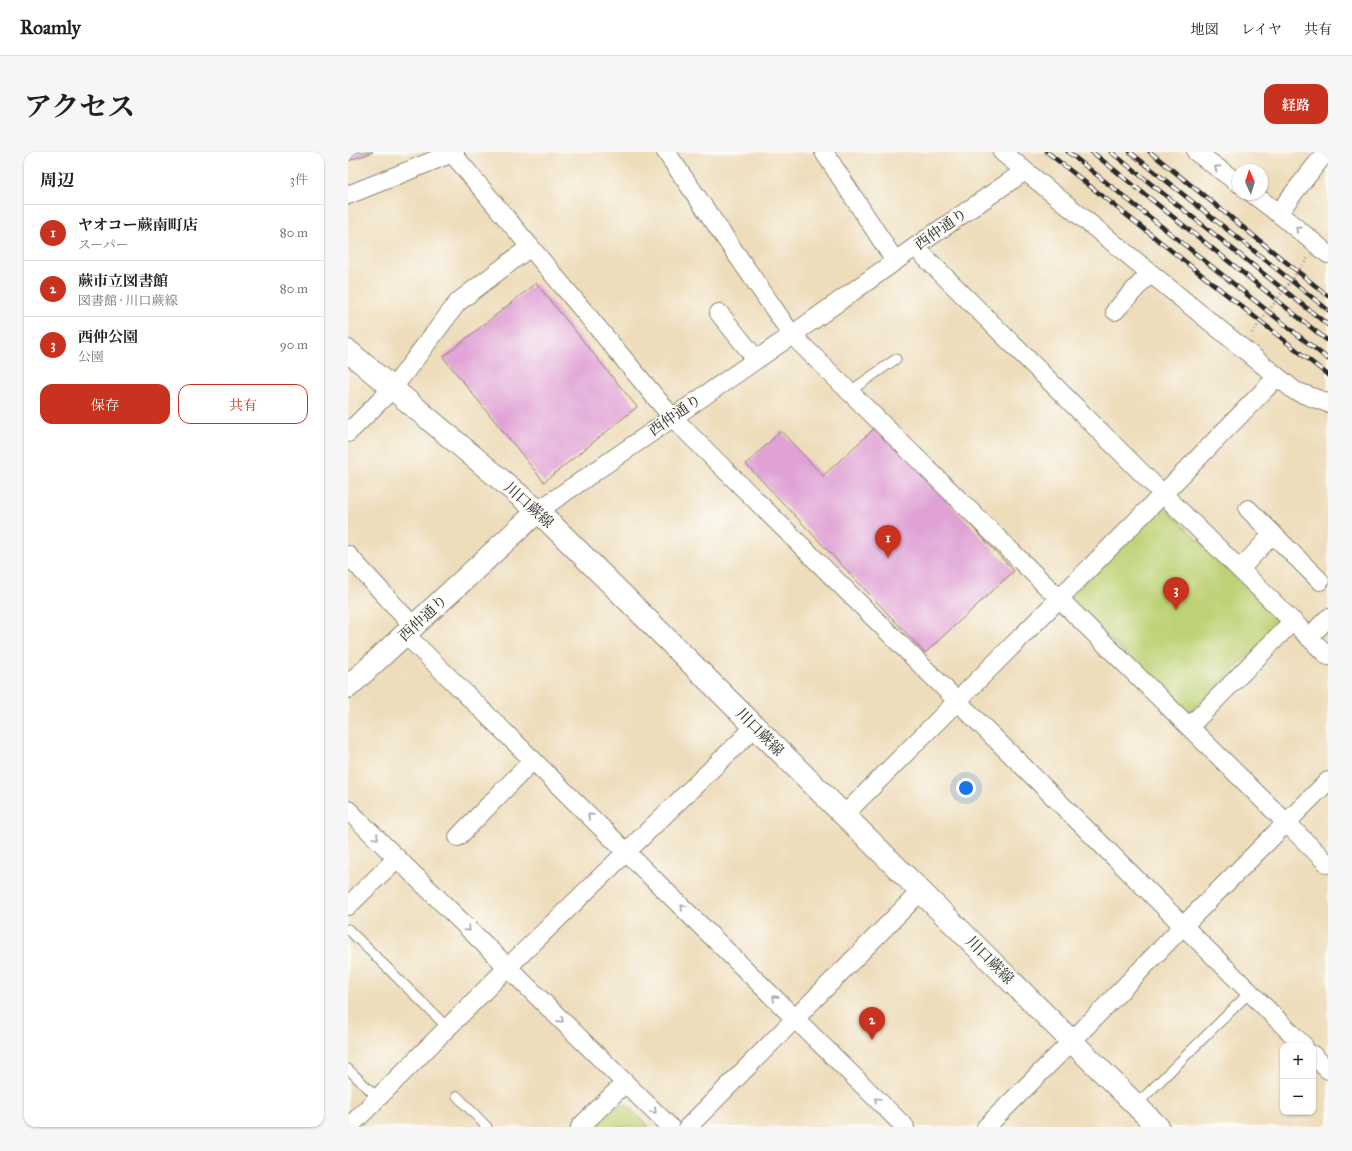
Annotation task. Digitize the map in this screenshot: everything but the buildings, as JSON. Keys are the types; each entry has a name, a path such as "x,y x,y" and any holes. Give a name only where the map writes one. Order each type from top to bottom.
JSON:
{"main road":[{"name":"川口蕨線","path":"348,351 538,511 1158,1127"},
{"name":"西仲通り","path":"348,687 538,511"}],"street":[{"path":"666,152 792,335 1328,864"},
{"path":"824,152 895,261"},
{"path":"1002,152 1295,391 1328,403"},
{"path":"1196,152 1232,179"},
{"path":"1278,213 1326,152"},
{"path":"348,195 454,153 530,247 672,417 956,702 1301,1043"},
{"name":"西仲通り","path":"538,511 1025,171"},
{"path":"1261,200 1328,254"},
{"path":"348,433 392,388 458,302 530,247"},
{"path":"915,247 1328,656"},
{"path":"1115,311 1150,273"},
{"path":"719,313 756,359"},
{"path":"844,815 1059,600 1277,377"},
{"path":"1248,509 1320,581"},
{"path":"1240,569 1274,534"},
{"path":"348,556 410,631 533,760 905,1127"},
{"path":"1309,637 1328,618"},
{"path":"1189,727 1293,621"},
{"path":"349,1127 507,968 755,727"},
{"path":"458,837 533,760"},
{"path":"986,1127 1072,1041 1182,926 1328,781"},
{"path":"348,810 670,1127"},
{"path":"348,906 396,858"},
{"path":"688,1127 921,891"},
{"path":"1316,1058 1328,1070"},
{"path":"580,1127 625,1083"}],"lane":[{"path":"849,392 896,359"},
{"path":"348,930 448,1028"},
{"path":"1136,1105 1250,992"},
{"path":"348,1069 378,1098"},
{"path":"457,1096 487,1127"}],"path":[{"path":"1252,333 1308,258"}],"green space":[{"path":"1163,506 1283,621 1189,714 1068,599"},
{"path":"627,1105 649,1127 595,1127 616,1106"}],"railway":[{"path":"1047,152 1328,375"},
{"path":"1068,152 1328,359"},
{"path":"1092,152 1328,341"},
{"path":"1111,152 1328,325"},
{"path":"1130,152 1328,310"},
{"path":"1150,152 1328,296"}],"place":[{"name":"ヤオコー蕨南町店","path":"888,558"},
{"name":"西仲公園","path":"1176,610"},
{"name":"蕨市立図書館","path":"872,1040"}]}
